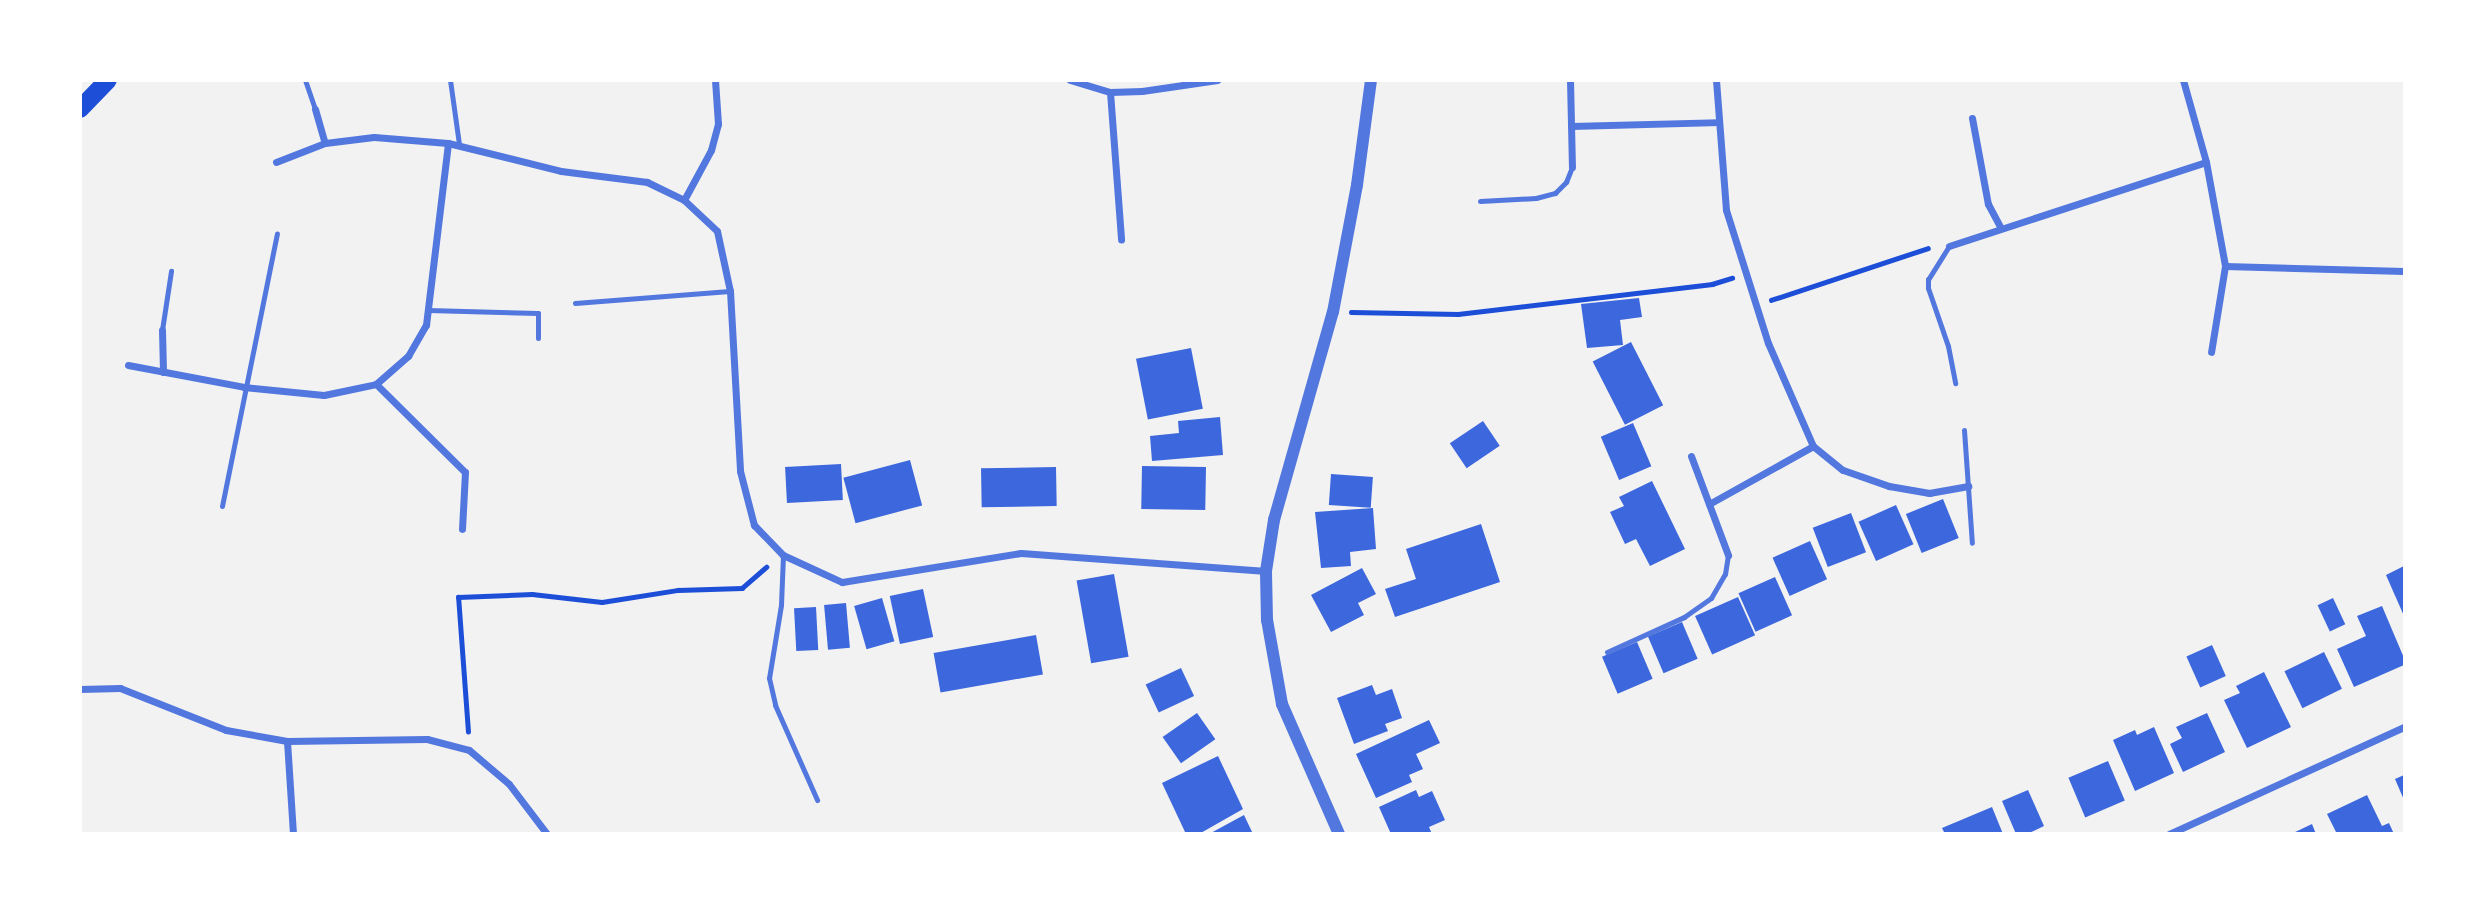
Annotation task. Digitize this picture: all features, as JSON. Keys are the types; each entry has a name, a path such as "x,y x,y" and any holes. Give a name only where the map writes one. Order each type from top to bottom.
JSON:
{"main road":[{"path":"80,109 108,80"}],"street":[{"path":"684,200 711,150 718,124 715,80"},
{"path":"1070,80 1110,92 1142,91 1217,80"},
{"path":"1339,834 1282,704 1266,620 1266,571 1274,520 1333,312 1357,185 1371,80"},
{"path":"1570,80 1572,167"},
{"path":"1716,80 1726,210 1769,343 1813,446 1843,470 1889,486 1929,493 1968,486"},
{"path":"2183,80 2206,162 2225,266 2211,352"},
{"path":"1110,92 1121,240"},
{"path":"315,109 325,143"},
{"path":"1972,118 1988,204 2000,227"},
{"path":"1571,126 1719,122"},
{"path":"276,162 325,143 374,137 448,142 561,171 647,182 684,200 717,232 730,291 740,471 754,525 783,555 842,582 1021,554 1266,571"},
{"path":"128,365 244,387 324,395 376,384 408,356 426,325 448,142"},
{"path":"1949,246 2000,227 2206,162"},
{"path":"2225,266 2404,271"},
{"path":"162,330 163,372"},
{"path":"376,384 465,472 462,529"},
{"path":"1709,504 1813,446"},
{"path":"1692,456 1728,555"},
{"path":"80,689 120,688 226,730 287,741 427,739 469,750 509,783 547,834"},
{"path":"2169,834 2404,727"},
{"path":"287,741 293,834"}],"lane":[{"path":"305,80 315,109"},
{"path":"450,80 459,144"},
{"path":"1480,201 1536,198 1555,193 1566,182 1572,167"},
{"path":"222,506 277,234"},
{"path":"1949,246 1928,279 1928,288 1948,346 1955,383"},
{"path":"162,330 171,271"},
{"path":"575,303 730,291"},
{"path":"428,310 538,313 538,338"},
{"path":"1964,430 1972,543"},
{"path":"783,555 778,625 769,661 769,678 775,705 817,800"},
{"path":"1607,652 1684,617 1710,598 1725,574 1728,555"}],"path":[{"path":"1756,305 1919,248 1949,246"},
{"path":"1333,312 1458,314 1712,284 1747,274"},
{"path":"469,750 458,597 532,594 602,602 678,590 742,588 783,555"}],"building":[{"path":"1639,298 1642,317 1620,320 1623,345 1587,348 1581,304"},
{"path":"1631,342 1663,405 1625,425 1593,362"},
{"path":"1191,348 1203,409 1148,420 1136,359"},
{"path":"1220,417 1223,455 1152,461 1150,436 1179,433 1178,421"},
{"path":"1483,421 1500,446 1467,468 1450,443"},
{"path":"1633,423 1651,466 1619,480 1601,437"},
{"path":"910,460 922,505 856,523 843,478"},
{"path":"841,464 843,500 787,503 785,467"},
{"path":"1142,466 1206,467 1205,510 1141,509"},
{"path":"1056,467 1057,506 982,507 981,468"},
{"path":"1331,474 1373,477 1371,508 1329,505"},
{"path":"1652,481 1685,549 1650,566 1636,539 1625,544 1610,512 1624,506 1619,497"},
{"path":"1943,499 1959,538 1922,553 1906,514"},
{"path":"1896,505 1913,544 1876,561 1859,522"},
{"path":"1373,508 1376,549 1350,552 1351,566 1321,568 1315,512"},
{"path":"1851,513 1866,552 1828,567 1813,528"},
{"path":"1481,524 1500,582 1395,617 1385,589 1416,579 1406,549"},
{"path":"1810,541 1827,579 1790,596 1773,558"},
{"path":"2404,566 2404,616 2386,575"},
{"path":"1362,568 1376,594 1358,603 1364,615 1331,632 1311,595"},
{"path":"1114,574 1129,657 1091,663 1077,581"},
{"path":"1775,577 1792,615 1756,632 1738,593"},
{"path":"923,589 933,637 900,644 890,596"},
{"path":"1738,597 1755,635 1712,654 1695,616"},
{"path":"882,598 894,641 867,649 854,606"},
{"path":"2333,598 2345,624 2330,631 2318,605"},
{"path":"846,603 850,648 828,650 824,605"},
{"path":"2382,606 2404,658 2404,665 2354,687 2337,649 2366,636 2357,616"},
{"path":"816,607 818,650 796,651 794,608"},
{"path":"1682,622 1698,659 1664,673 1648,636"},
{"path":"1036,635 1043,674 941,692 934,653"},
{"path":"1637,642 1653,679 1618,694 1602,657"},
{"path":"2212,645 2226,676 2200,687 2186,656"},
{"path":"2324,652 2342,689 2302,708 2284,671"},
{"path":"1181,668 1194,696 1159,713 1146,684"},
{"path":"2264,672 2291,727 2247,748 2224,700 2240,693 2236,686"},
{"path":"1372,685 1376,695 1392,689 1402,718 1385,724 1388,731 1354,744 1337,698"},
{"path":"1197,713 1215,739 1181,763 1163,737"},
{"path":"2207,713 2225,752 2183,772 2170,744 2182,738 2176,727"},
{"path":"1429,720 1440,743 1416,754 1423,769 1409,775 1412,782 1376,798 1356,754"},
{"path":"2154,727 2174,773 2135,791 2113,740 2135,730 2137,735"},
{"path":"1218,756 1243,809 1199,834 1186,834 1162,783"},
{"path":"2108,761 2125,801 2085,817 2068,778"},
{"path":"2404,775 2404,800 2395,779"},
{"path":"1416,790 1419,797 1432,791 1445,820 1429,827 1432,834 1391,834 1379,807"},
{"path":"2028,790 2044,826 2027,834 2016,834 2002,801"},
{"path":"2367,795 2382,826 2389,823 2394,834 2337,834 2327,814"},
{"path":"1992,807 2003,834 1945,834 1942,828"},
{"path":"1244,815 1253,834 1209,834"},
{"path":"2312,824 2316,834 2291,834"}]}
